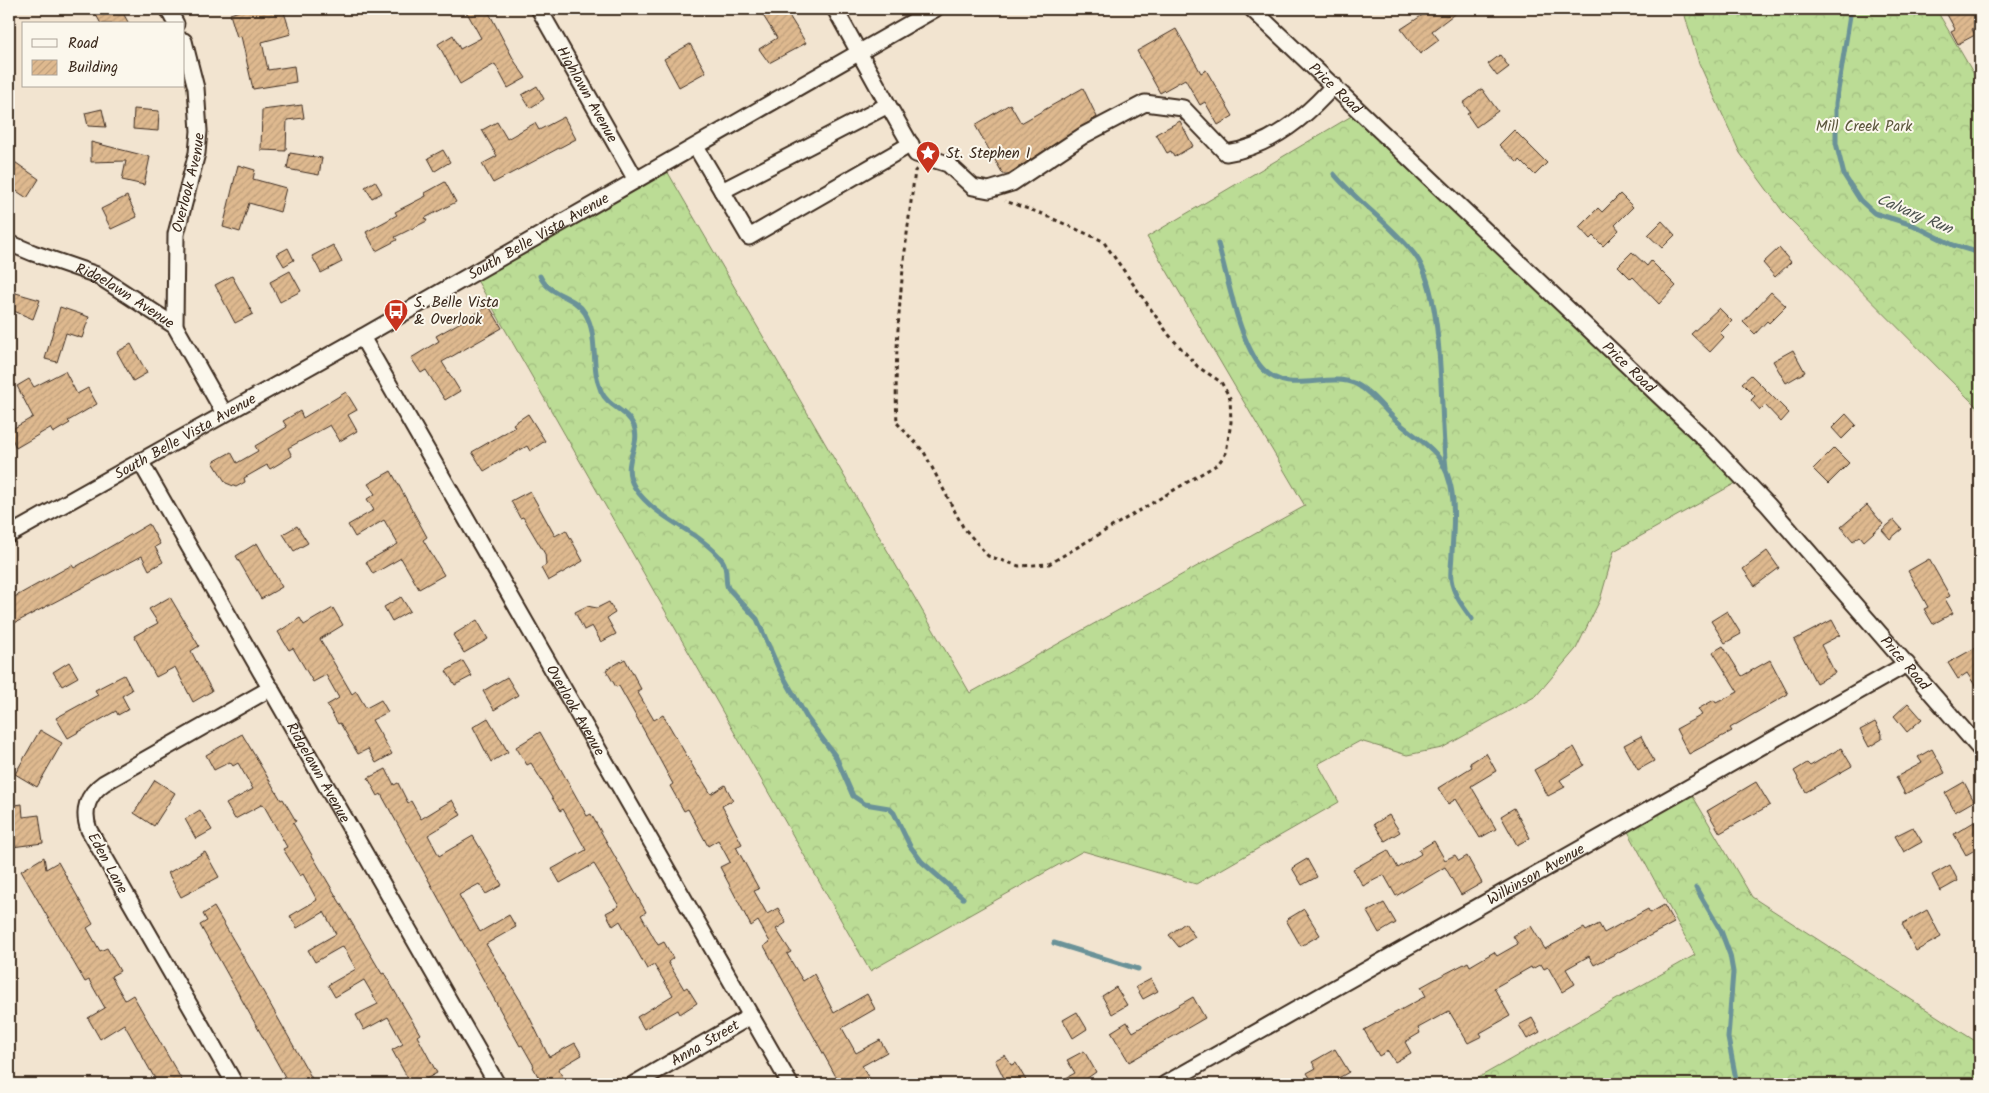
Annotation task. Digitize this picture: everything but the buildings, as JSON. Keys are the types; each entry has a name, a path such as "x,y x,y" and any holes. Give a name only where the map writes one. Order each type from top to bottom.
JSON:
{"street":[{"path":"168,9 175,22"},
{"name":"Highlawn Avenue","path":"539,9 636,180"},
{"path":"835,9 916,154 948,164 973,187 989,190 1012,183 1084,135 1145,103 1183,108 1226,153 1246,151 1285,130 1314,107 1334,85"},
{"name":"South Belle Vista Avenue","path":"9,535 362,337 935,9"},
{"name":"Price Road","path":"1252,9 1710,445 1768,505 1980,749"},
{"name":"Overlook Avenue","path":"175,326 176,234 197,152 199,131 196,88 185,45"},
{"path":"722,192 888,105"},
{"path":"696,147 749,237 911,144"},
{"name":"Ridgelawn Avenue","path":"9,243 97,275 175,326 224,413"},
{"name":"Overlook Avenue","path":"362,337 790,1084"},
{"name":"Ridgelawn Avenue","path":"140,461 498,1084"},
{"name":"Wilkinson Avenue","path":"1165,1084 1908,664"},
{"name":"Eden Lane","path":"235,1084 89,830 85,812 87,803 96,788 271,688"},
{"name":"Anna Street","path":"634,1084 751,1016"}],"path":[{"path":"930,157 914,171 906,240 896,373 897,423 924,452 963,527 988,556 1019,566 1048,564 1218,464 1229,440 1231,422 1230,398 1221,382 1198,367 1169,335 1103,241 1040,213 997,198 989,190"}],"green space":[{"name":"Mill Creek Park","path":"1683,9 1936,9 1975,76 1980,74 1980,410 1784,213 1740,153 1699,63"},
{"path":"1360,111 1743,479 1614,551 1600,600 1576,649 1536,696 1442,748 1407,755 1360,741 1318,764 1339,802 1196,884 1083,851 870,971 473,273 663,164 970,693 1305,506 1147,237"},
{"path":"1688,788 1752,897 1980,1044 1980,1084 1467,1084 1695,955 1624,824"}],"waterway":[{"name":"Calvary Run","path":"1851,9 1836,103 1836,143 1844,175 1860,200 1874,213 1913,225 1953,245 1980,253"},
{"path":"1334,174 1353,195 1406,244 1415,255 1425,274 1437,326 1446,468"},
{"path":"1218,244 1241,326 1254,357 1262,368 1272,376 1283,381 1308,382 1332,380 1356,384 1362,387 1398,422 1436,454 1448,476 1453,501 1452,585 1459,600 1472,619"},
{"path":"540,276 549,288 574,302 585,313 592,331 596,372 601,391 608,401 627,416 634,426 636,434 629,471 635,488 654,509 702,541 722,560 728,588 757,619 778,667 807,718 836,757 853,796 865,804 889,808 894,813 910,846 922,862 963,898"},
{"path":"1696,888 1721,931 1730,955 1733,972 1728,1038 1737,1084"},
{"path":"1054,943 1138,969"}],"place":[{"name":"St. Stephen I","path":"928,174"},
{"name":"S. Belle Vista & Overlook","path":"396,332"}]}
